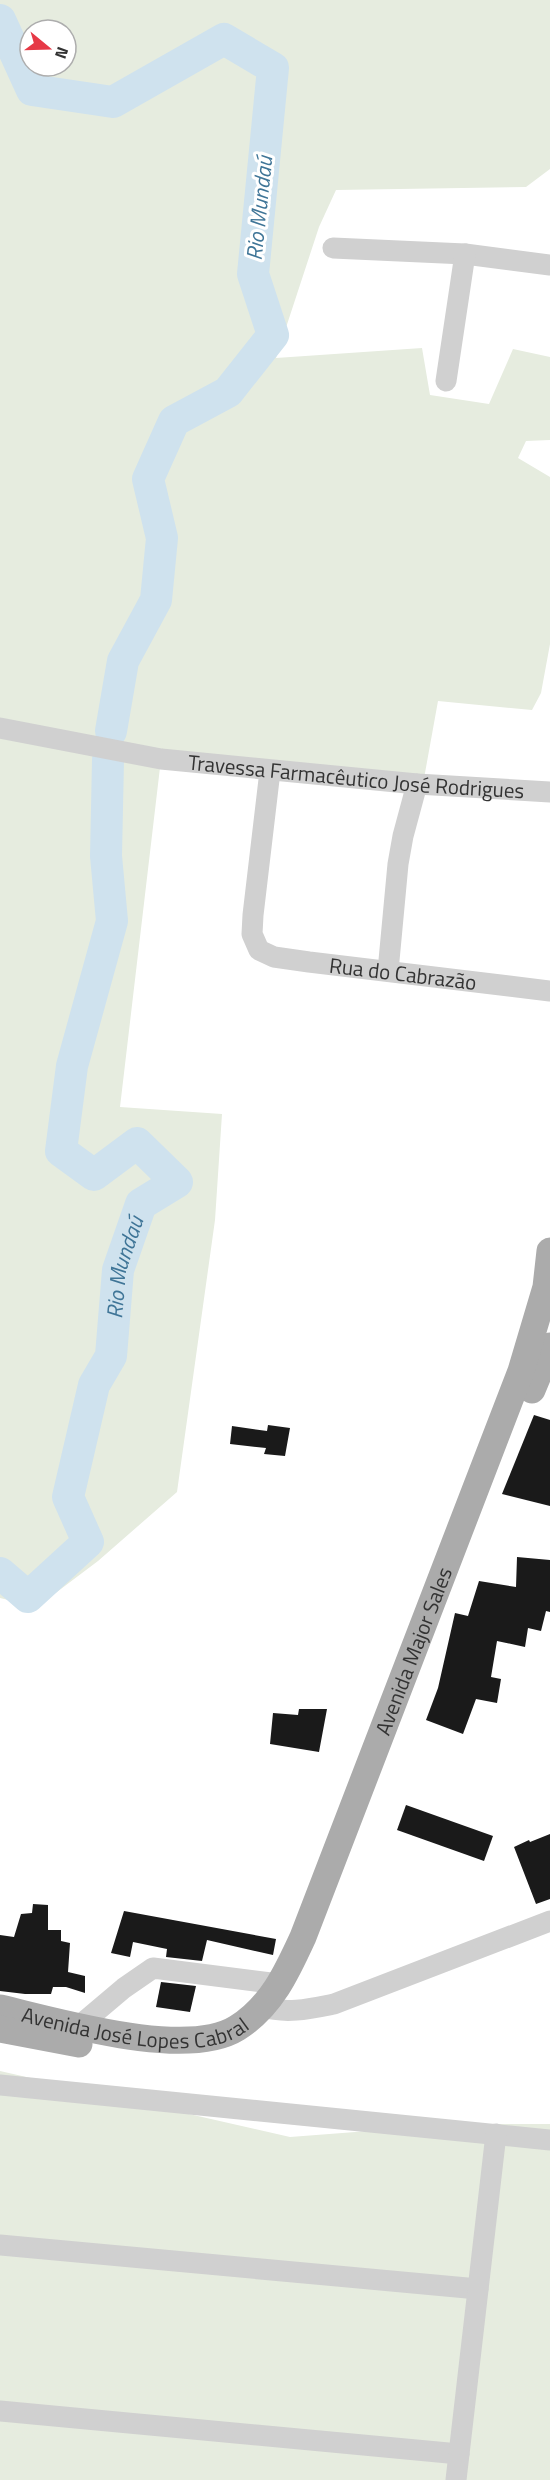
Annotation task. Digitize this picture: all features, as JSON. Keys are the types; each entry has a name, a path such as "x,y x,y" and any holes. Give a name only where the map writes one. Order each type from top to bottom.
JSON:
{"main road":[{"name":"Avenida Major Sales","path":"271,2009 300,1984 418,1691 548,1287 550,1251"},
{"name":"Avenida Major Sales","path":"271,2009 279,1984 303,1937 479,1505 550,1346"},
{"name":"Avenida José Lopes Cabral","path":"0,2008 78,2035"},
{"name":"Avenida José Lopes Cabral","path":"0,2028 78,2035 204,2039 221,2036 271,2009"}],"street":[{"path":"333,248 465,254 550,265"},
{"path":"446,381 465,254"},
{"name":"Travessa Farmacêutico José Rodrigues","path":"0,728 162,759 417,784 550,792"},
{"name":"Rua do Cabrazão","path":"270,771 253,915 252,934 259,950 274,957 297,961 550,991"},
{"path":"388,970 398,864 417,784"},
{"path":"271,2009 300,2011 334,2004 550,1921"},
{"path":"78,2035 124,1988 153,1968 208,1977 279,1984"},
{"path":"0,2085 550,2140"},
{"path":"456,2480 496,2134"},
{"path":"0,2245 478,2289"},
{"path":"0,2411 459,2454"}],"shaded area":[{"path":"0,0 550,0 550,169 526,187 336,190 319,227 276,358 422,348 430,395 489,404 513,349 550,357 550,440 526,441 518,458 550,477 550,644 541,693 532,710 438,701 423,784 161,759 120,1107 222,1114 215,1220 177,1492 98,1561 37,1607 0,1598"},
{"path":"0,2071 290,2137 460,2124 550,2124 550,2480 0,2480"}],"building":[{"path":"534,1415 550,1420 550,1506 502,1494"},
{"path":"268,1425 290,1428 285,1456 264,1454 266,1448 230,1444 232,1426 267,1431"},
{"path":"517,1557 550,1560 550,1612 546,1611 541,1631 528,1628 525,1647 497,1641 491,1677 501,1679 497,1703 476,1699 463,1734 426,1720 438,1688 455,1613 468,1616 479,1581 516,1587"},
{"path":"299,1709 327,1709 319,1752 270,1744 273,1713 298,1715"},
{"path":"406,1805 493,1836 484,1861 397,1830"},
{"path":"550,1834 550,1899 536,1904 514,1847"},
{"path":"33,1904 48,1905 48,1930 61,1930 61,1941 70,1943 68,1972 85,1976 85,1993 66,1987 53,1987 51,1994 0,1991 0,1935 14,1937 21,1914 32,1913"},
{"path":"124,1911 276,1939 273,1955 207,1940 202,1961 166,1957 167,1949 133,1942 130,1957 111,1953"},
{"path":"161,1982 196,1986 190,2012 156,2007"}],"waterway":[{"name":"Rio Mundaú","path":"0,20 32,90 113,102 224,39 273,68 253,274 273,335 228,392 174,421 148,479 162,538 156,600 123,661 111,731"},
{"name":"Rio Mundaú","path":"0,1573 28,1597 88,1542 68,1497 94,1385 111,1356 118,1270 141,1204 177,1182 137,1143 94,1175 61,1151 72,1066 112,921 106,856 108,760"}]}
